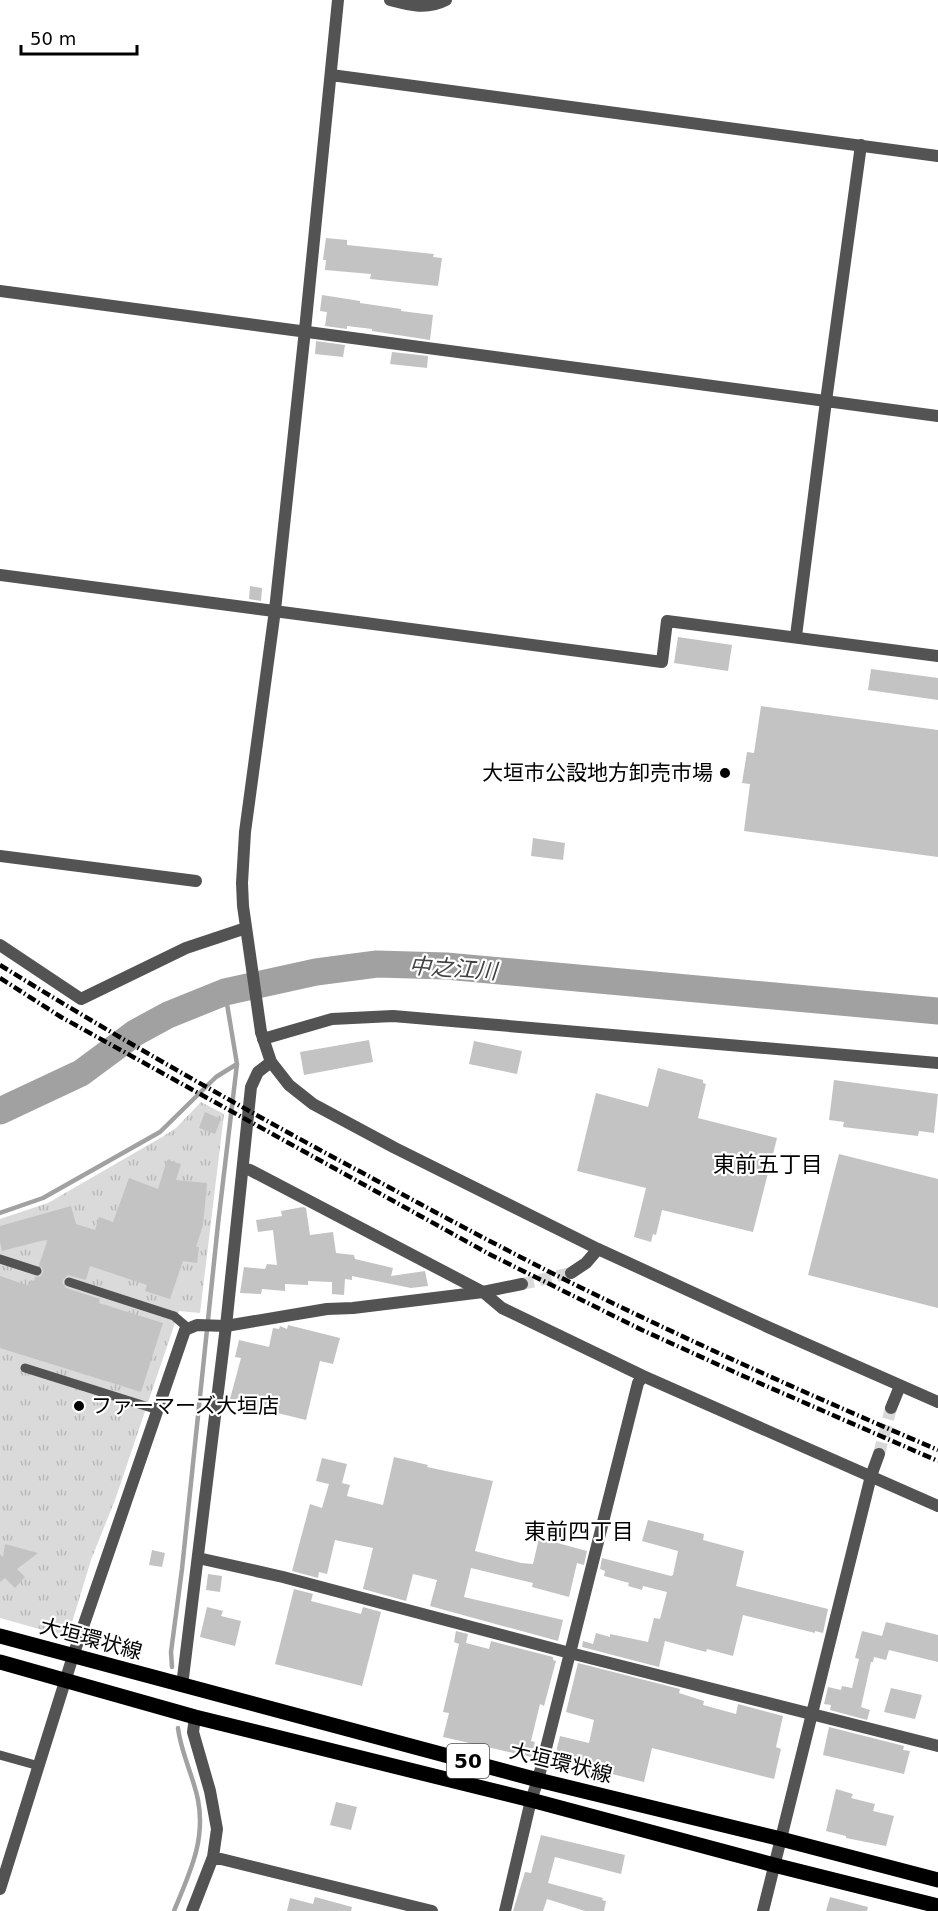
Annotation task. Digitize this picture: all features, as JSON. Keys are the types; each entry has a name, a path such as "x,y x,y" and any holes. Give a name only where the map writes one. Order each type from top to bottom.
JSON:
{"main road":[{"name":"大垣環状線","path":"0,1636 538,1780 938,1880"},
{"name":"大垣環状線","path":"0,1662 195,1717 531,1800 938,1906"}],"street":[{"path":"338,0 275,610 244,832 243,906 262,1035 271,1062 289,1085 314,1104 414,1157 598,1249 938,1402"},
{"path":"390,0 417,7 439,4 446,0"},
{"path":"331,75 938,156"},
{"path":"796,636 861,145"},
{"path":"0,291 938,416"},
{"path":"0,574 662,662 667,621 938,656"},
{"path":"0,856 196,881"},
{"path":"0,945 81,999 186,948 246,928"},
{"path":"262,1035 332,1020 393,1016 938,1063"},
{"path":"182,1686 251,1087 258,1072 271,1062"},
{"path":"243,1168 483,1292 502,1308 643,1376 938,1506"},
{"path":"571,1273 586,1263 598,1249"},
{"path":"0,1889 73,1656 185,1330 193,1326 222,1326 327,1309 353,1308 483,1292 522,1284"},
{"path":"505,1911 531,1800 538,1780 638,1383 643,1376"},
{"path":"891,1408 900,1386"},
{"path":"762,1911 813,1715 871,1476 879,1454"},
{"path":"198,1557 938,1746"},
{"path":"192,1911 213,1857 217,1829 210,1791 193,1732 195,1717"},
{"path":"213,1857 432,1911"}],"lane":[{"path":"0,1259 37,1271"},
{"path":"69,1282 174,1316 193,1326"},
{"path":"25,1368 158,1410"},
{"path":"0,1755 39,1766"}],"green space":[{"path":"201,1102 224,1114 200,1313 179,1311 115,1500 91,1560 70,1629 57,1634 0,1618 0,1219 48,1203 162,1137 176,1128"}],"building":[{"path":"326,238 347,240 347,245 434,254 433,257 442,258 438,286 370,279 371,274 325,270 326,260 323,260"},
{"path":"322,295 433,315 430,340 372,331 372,329 325,326 327,312 320,311"},
{"path":"316,341 345,345 343,357 315,354"},
{"path":"392,352 428,356 427,368 390,364"},
{"path":"250,586 262,588 261,601 249,599"},
{"path":"678,637 732,645 728,671 674,663"},
{"path":"871,669 938,678 938,700 868,690"},
{"path":"761,706 938,730 938,857 744,831 750,784 742,783 747,752 754,753"},
{"path":"533,838 565,843 563,860 531,856"},
{"path":"369,1040 373,1062 304,1075 300,1052"},
{"path":"474,1041 522,1051 517,1074 469,1064"},
{"path":"658,1068 703,1080 706,1084 698,1118 777,1138 753,1232 662,1210 656,1235 653,1234 651,1242 634,1237 646,1188 577,1171 596,1093 648,1107"},
{"path":"834,1080 938,1094 934,1133 919,1131 918,1136 843,1127 844,1122 829,1120"},
{"path":"205,1112 221,1119 215,1134 199,1128"},
{"path":"839,1154 938,1179 938,1308 808,1275"},
{"path":"167,1160 181,1164 176,1180 207,1183 203,1225 196,1247 199,1247 197,1263 183,1261 170,1299 145,1291 147,1285 90,1266 86,1280 68,1275 62,1281 66,1288 100,1299 99,1303 163,1323 141,1392 0,1348 0,1276 29,1286 31,1280 34,1281 35,1277 41,1276 44,1270 39,1265 48,1239 2,1251 0,1226 71,1206 76,1224 95,1230 99,1217 113,1222 129,1178 158,1189"},
{"path":"306,1208 310,1235 333,1232 336,1253 354,1255 355,1259 393,1268 391,1276 425,1271 428,1286 411,1288 352,1276 352,1280 345,1279 344,1295 332,1294 332,1282 308,1281 308,1285 285,1284 285,1291 262,1289 261,1294 240,1293 244,1267 265,1269 267,1264 277,1265 273,1230 258,1232 256,1220 282,1216 281,1211"},
{"path":"288,1325 340,1338 333,1364 320,1361 306,1420 230,1399 241,1358 235,1357 239,1340 269,1347 273,1328 279,1329 280,1326 287,1329"},
{"path":"394,1457 428,1465 427,1467 493,1481 475,1551 533,1564 539,1538 587,1551 584,1565 577,1563 569,1597 532,1587 533,1583 471,1568 464,1597 563,1620 558,1641 430,1606 437,1580 413,1574 406,1601 363,1589 373,1548 335,1540 327,1574 319,1572 318,1578 292,1571 310,1504 322,1508 329,1484 316,1481 322,1458 347,1464 342,1483 350,1485 347,1496 383,1505"},
{"path":"648,1520 704,1534 703,1540 744,1551 736,1586 828,1609 823,1633 743,1615 733,1656 707,1649 706,1652 665,1641 659,1667 582,1647 583,1641 593,1644 596,1633 648,1642 654,1618 660,1619 667,1592 643,1586 642,1590 628,1586 629,1583 604,1576 605,1571 600,1569 602,1558 673,1575 678,1551 642,1541"},
{"path":"5,1544 38,1553 17,1569 25,1577 15,1588 5,1578 0,1582 0,1554 3,1557"},
{"path":"152,1550 165,1553 162,1567 149,1565"},
{"path":"208,1574 222,1576 220,1592 206,1590"},
{"path":"294,1589 313,1594 311,1601 361,1614 363,1607 381,1612 362,1686 275,1664"},
{"path":"207,1607 223,1611 221,1616 241,1621 235,1646 200,1637"},
{"path":"886,1622 938,1635 938,1662 889,1650 886,1660 874,1657 871,1662 861,1707 870,1710 867,1720 830,1710 831,1705 824,1704 828,1687 841,1690 842,1686 852,1688 859,1659 855,1658 862,1631 882,1636"},
{"path":"456,1631 468,1634 466,1643 489,1649 491,1641 553,1657 556,1661 544,1706 540,1704 531,1741 535,1742 531,1757 443,1737 449,1713 443,1712 459,1644 454,1642"},
{"path":"578,1663 680,1689 679,1693 704,1701 703,1705 736,1714 738,1704 783,1716 776,1747 781,1749 774,1779 652,1748 644,1782 596,1770 595,1774 575,1769 576,1765 554,1760 560,1736 589,1743 594,1720 566,1712"},
{"path":"891,1688 922,1695 915,1719 884,1712"},
{"path":"829,1727 904,1746 903,1750 910,1751 904,1774 823,1755"},
{"path":"836,1789 853,1794 851,1798 875,1804 873,1811 894,1816 886,1846 846,1838 846,1836 826,1831"},
{"path":"336,1802 357,1807 351,1830 330,1825"},
{"path":"541,1835 625,1855 621,1874 555,1857 548,1883 603,1898 602,1900 606,1901 604,1911 585,1911 547,1899 543,1911 513,1911 525,1872 531,1873"},
{"path":"315,1897 352,1907 351,1911 287,1911 290,1898 313,1904"},
{"path":"830,1897 868,1907 867,1911 826,1911"}],"waterway":[{"name":"中之江川","path":"0,1111 81,1073 135,1033 168,1015 225,992 316,972 377,964 446,966 938,1011"},
{"path":"172,1667 171,1652 237,1064 225,992"},
{"path":"0,1213 43,1198 160,1132 216,1077 237,1064"},
{"path":"174,1911 195,1857 200,1829 198,1800 178,1728"}],"tunnel":[{"path":"522,1284 571,1273"},
{"path":"879,1454 891,1408"}],"railway":[{"path":"0,965 247,1110 524,1259 719,1353 938,1450"},
{"path":"0,978 61,1017 491,1255 642,1330 938,1461"}],"place":[{"name":"大垣市公設地方卸売市場","path":"725,773"},
{"name":"ファーマーズ大垣店","path":"79,1406"}],"district":[{"name":"東前五丁目","path":"768,1164"},
{"name":"東前四丁目","path":"579,1531"}]}
